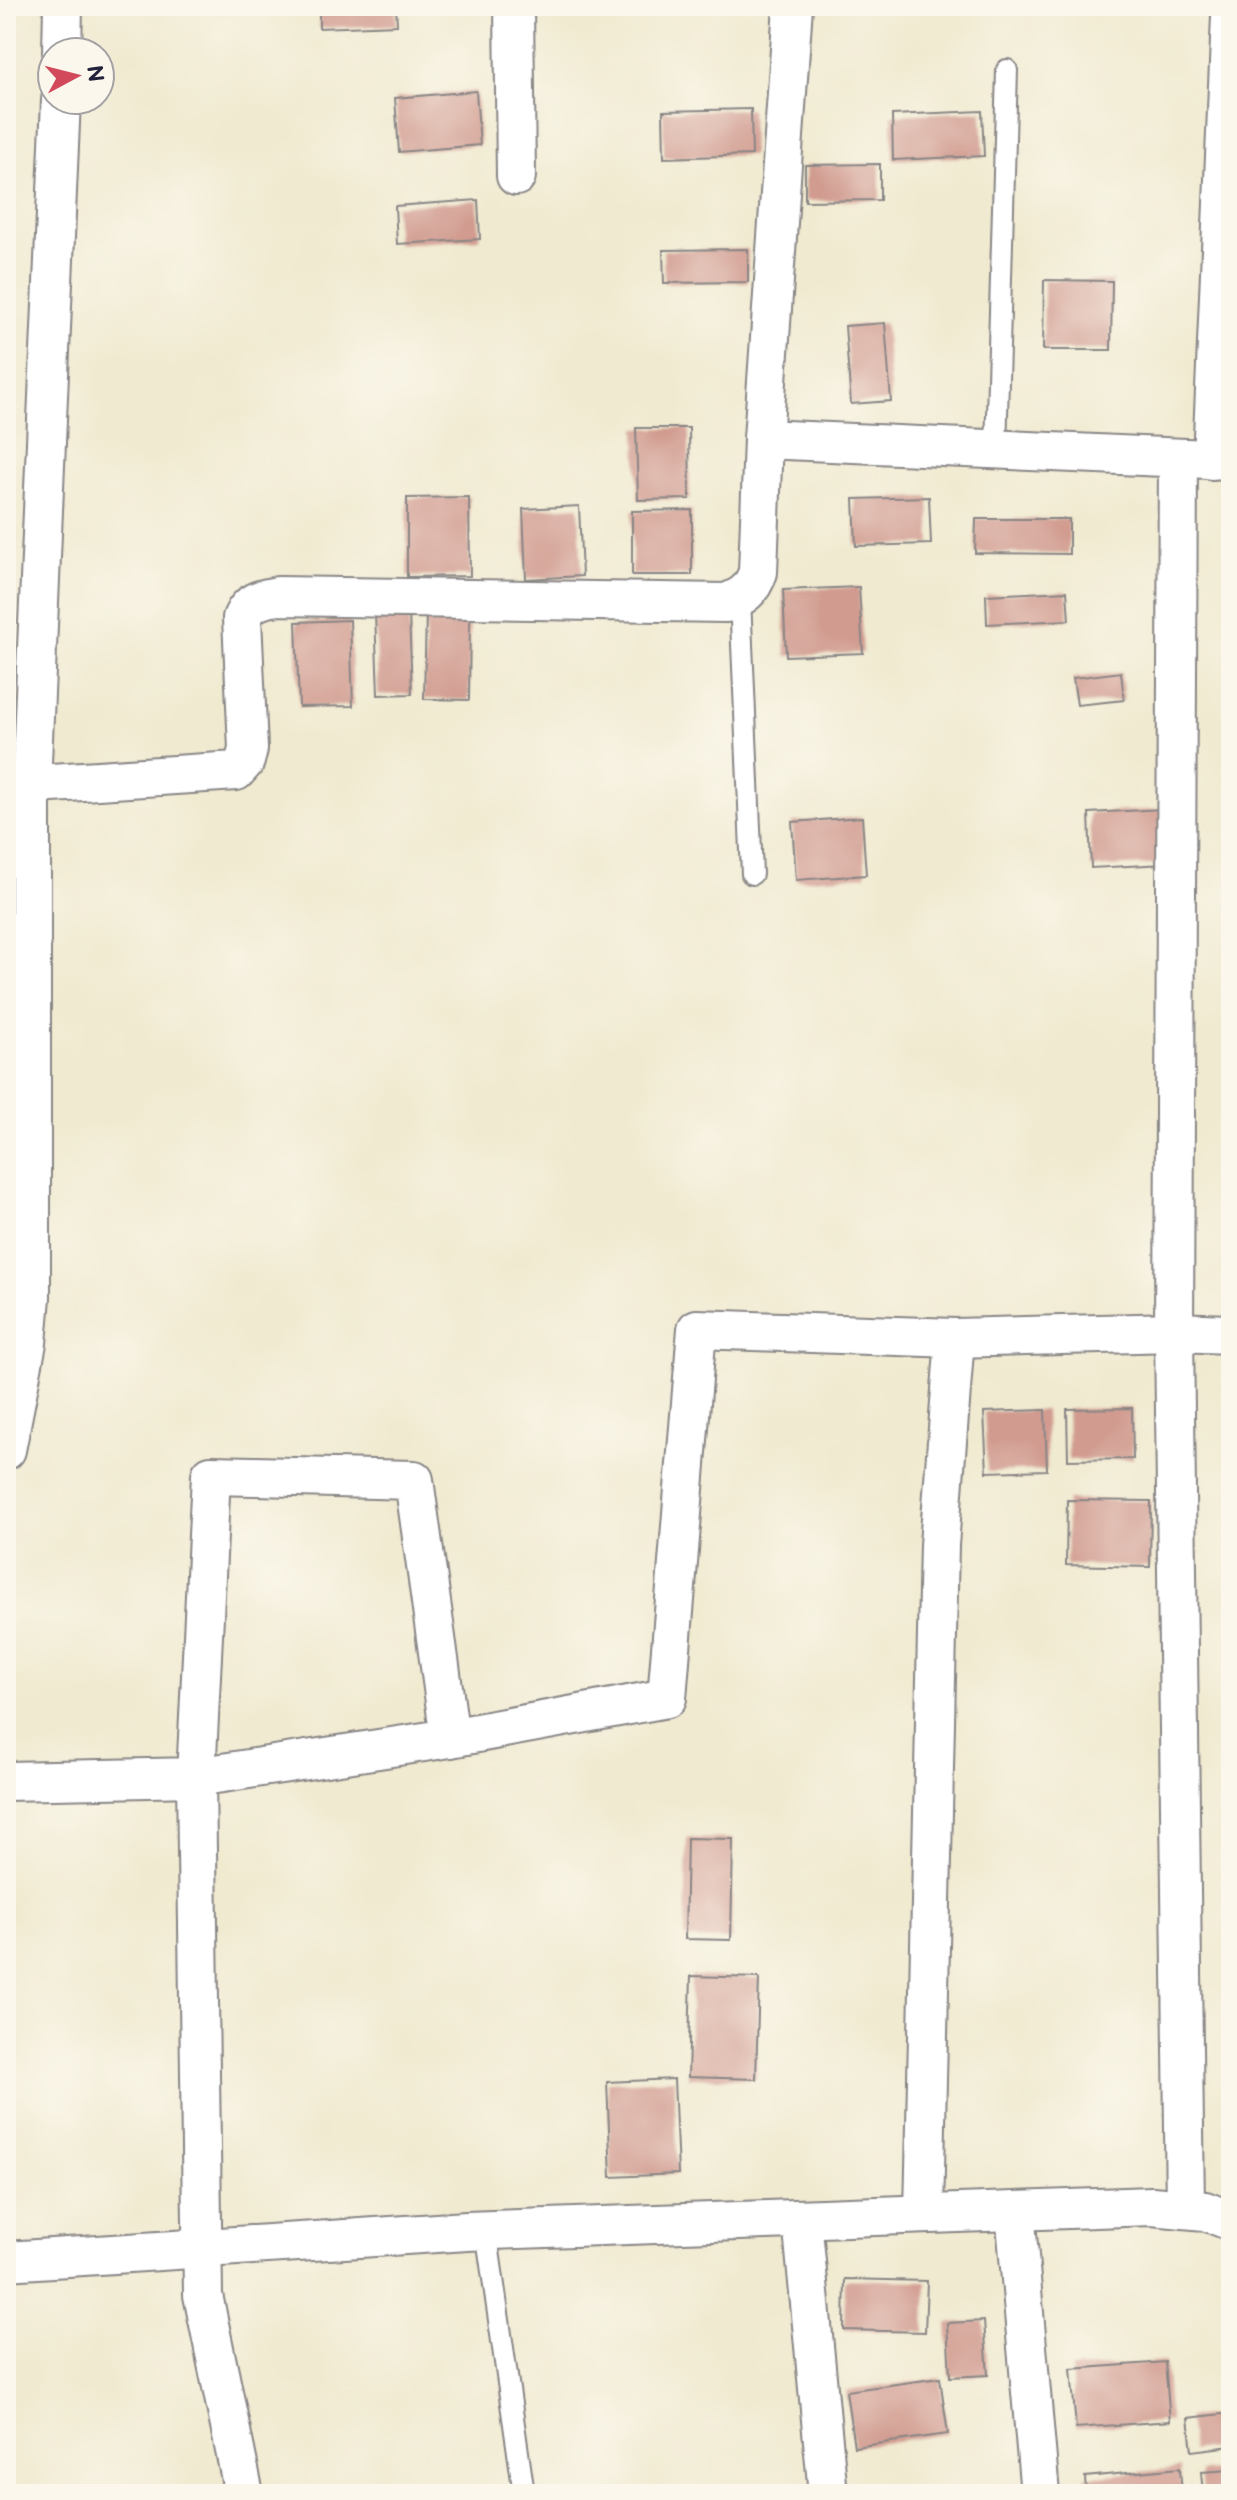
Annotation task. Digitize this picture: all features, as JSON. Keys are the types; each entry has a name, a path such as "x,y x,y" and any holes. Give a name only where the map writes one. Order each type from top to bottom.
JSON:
{"street":[{"path":"62,36 63,6"},
{"path":"514,6 516,176"},
{"path":"18,786 236,771 245,761 248,749 242,618 247,606 261,599 278,596 726,603 740,598 754,586 758,572 763,439 793,6"},
{"path":"1185,2208 1174,1332 1207,459 1231,16"},
{"path":"6,1450 27,1343 31,1297 18,786 60,116"},
{"path":"763,439 1207,459"},
{"path":"6,1781 196,1777 450,1738 667,1698 697,1329 955,1338 1174,1332 1231,1334"},
{"path":"924,2214 939,1545 955,1338"},
{"path":"244,2494 203,2295 201,2248 196,1777 211,1475 414,1480 450,1738"},
{"path":"6,2261 486,2230 1152,2206 1205,2211 1231,2221"},
{"path":"1015,2211 1040,2494"},
{"path":"802,2219 828,2494"}],"lane":[{"path":"996,450 1007,70"},
{"path":"740,598 752,874"},
{"path":"486,2230 524,2494"}],"building":[{"path":"319,6 396,6 397,25 319,28"},
{"path":"476,91 480,145 399,152 395,98"},
{"path":"751,109 752,155 664,158 663,111"},
{"path":"982,111 984,156 893,160 892,115"},
{"path":"880,164 880,200 805,201 805,165"},
{"path":"478,200 480,239 397,244 395,206"},
{"path":"748,249 748,282 664,283 663,250"},
{"path":"1044,280 1112,281 1111,350 1043,350"},
{"path":"885,323 891,401 851,404 845,326"},
{"path":"636,428 689,428 690,499 638,500"},
{"path":"469,497 470,576 407,577 407,498"},
{"path":"929,497 931,544 856,546 854,499"},
{"path":"579,506 582,576 526,579 523,509"},
{"path":"692,510 692,575 632,575 632,511"},
{"path":"976,519 1069,519 1069,554 975,553"},
{"path":"859,587 863,653 786,656 783,590"},
{"path":"1067,591 1069,620 987,624 986,595"},
{"path":"409,611 412,694 378,695 375,612"},
{"path":"426,613 470,614 469,700 424,699"},
{"path":"350,620 353,706 299,707 296,622"},
{"path":"1121,672 1124,700 1077,705 1073,678"},
{"path":"1163,809 1165,864 1091,868 1089,813"},
{"path":"862,817 866,875 796,880 792,822"},
{"path":"1132,1408 1133,1459 1068,1460 1067,1409"},
{"path":"1045,1410 1047,1470 987,1472 984,1412"},
{"path":"1067,1500 1151,1501 1150,1567 1066,1565"},
{"path":"687,1838 733,1839 731,1940 685,1939"},
{"path":"691,1976 759,1978 756,2079 688,2077"},
{"path":"674,2079 678,2174 611,2177 607,2082"},
{"path":"845,2279 927,2281 925,2332 844,2330"},
{"path":"984,2321 988,2375 950,2377 947,2323"},
{"path":"1165,2362 1170,2421 1076,2428 1071,2369"},
{"path":"940,2378 948,2434 854,2447 846,2391"},
{"path":"1231,2413 1231,2446 1192,2451 1188,2418"},
{"path":"1180,2468 1182,2494 1086,2494 1085,2477"},
{"path":"1231,2470 1231,2494 1203,2494 1201,2472"}]}
